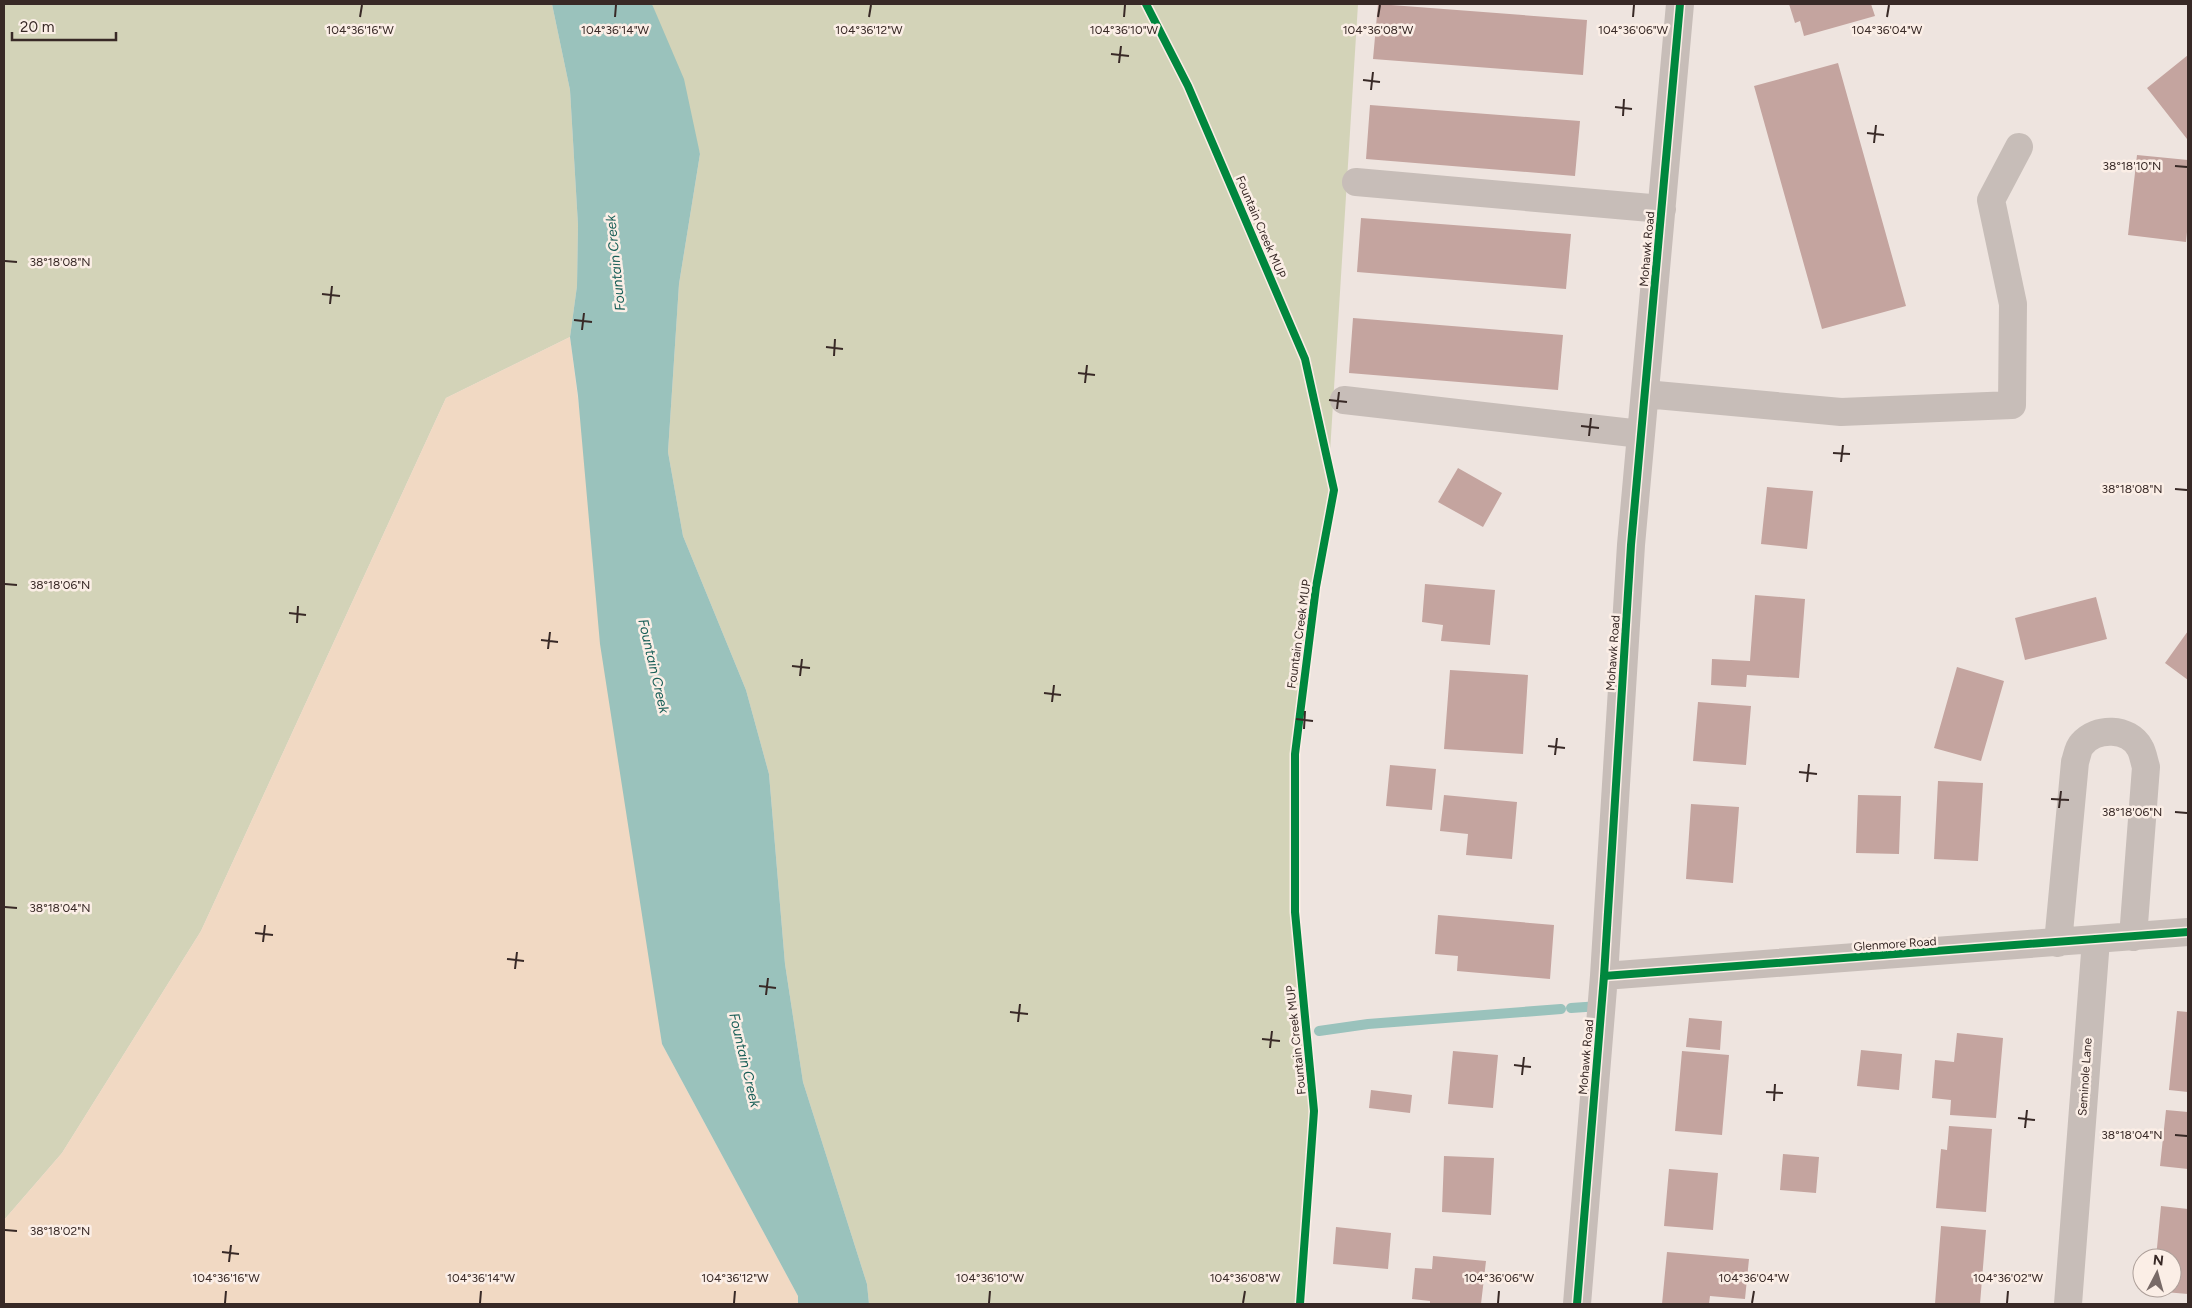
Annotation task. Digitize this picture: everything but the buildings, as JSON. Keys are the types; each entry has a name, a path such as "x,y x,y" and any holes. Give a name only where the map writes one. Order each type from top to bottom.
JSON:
{"street":[{"name":"Mohawk Road","path":"1577,1304 1604,976 1631,545 1680,4"},
{"path":"1646,394 1841,412 2012,405 2013,304 1991,200 2019,147"},
{"path":"1356,182 1662,209"},
{"path":"1344,400 1641,434"},
{"path":"2058,943 2074,762 2081,745 2093,735 2112,731 2127,735 2139,747 2146,766 2133,937"},
{"name":"Glenmore Road","path":"1604,976 2188,932"},
{"name":"Seminole Lane","path":"2068,1304 2096,940"}],"green space":[{"path":"4,4 552,4 570,90 578,225 577,286 570,337 446,398 201,931 62,1153 4,1220"},
{"path":"652,4 1358,4 1329,468 1334,490 1316,587 1295,754 1295,912 1314,1111 1300,1304 869,1304 867,1284 803,1082 785,964 769,774 746,690 683,536 668,452 679,284 700,154"}],"sand":[{"path":"570,337 662,1044 798,1296 798,1304 4,1304 4,1220 62,1153 201,931 446,398"}],"water":[{"name":"Fountain Creek","path":"552,4 652,4 684,79 700,154 679,284 668,452 683,536 746,690 769,774 785,964 803,1082 867,1284 869,1304 798,1304 798,1296 662,1044 600,644 578,396 570,337 577,286 578,225 570,90"}],"waterway":[{"path":"1571,1008 1600,1006"},
{"path":"1319,1031 1368,1024 1561,1009"}],"cycle path":[{"name":"Fountain Creek MUP","path":"1146,4 1188,86 1305,359 1334,490 1316,587 1295,754 1295,912 1314,1111 1300,1304"},
{"path":"1577,1304 1604,976 1631,545 1680,4"},
{"path":"1604,976 2188,932"}]}
